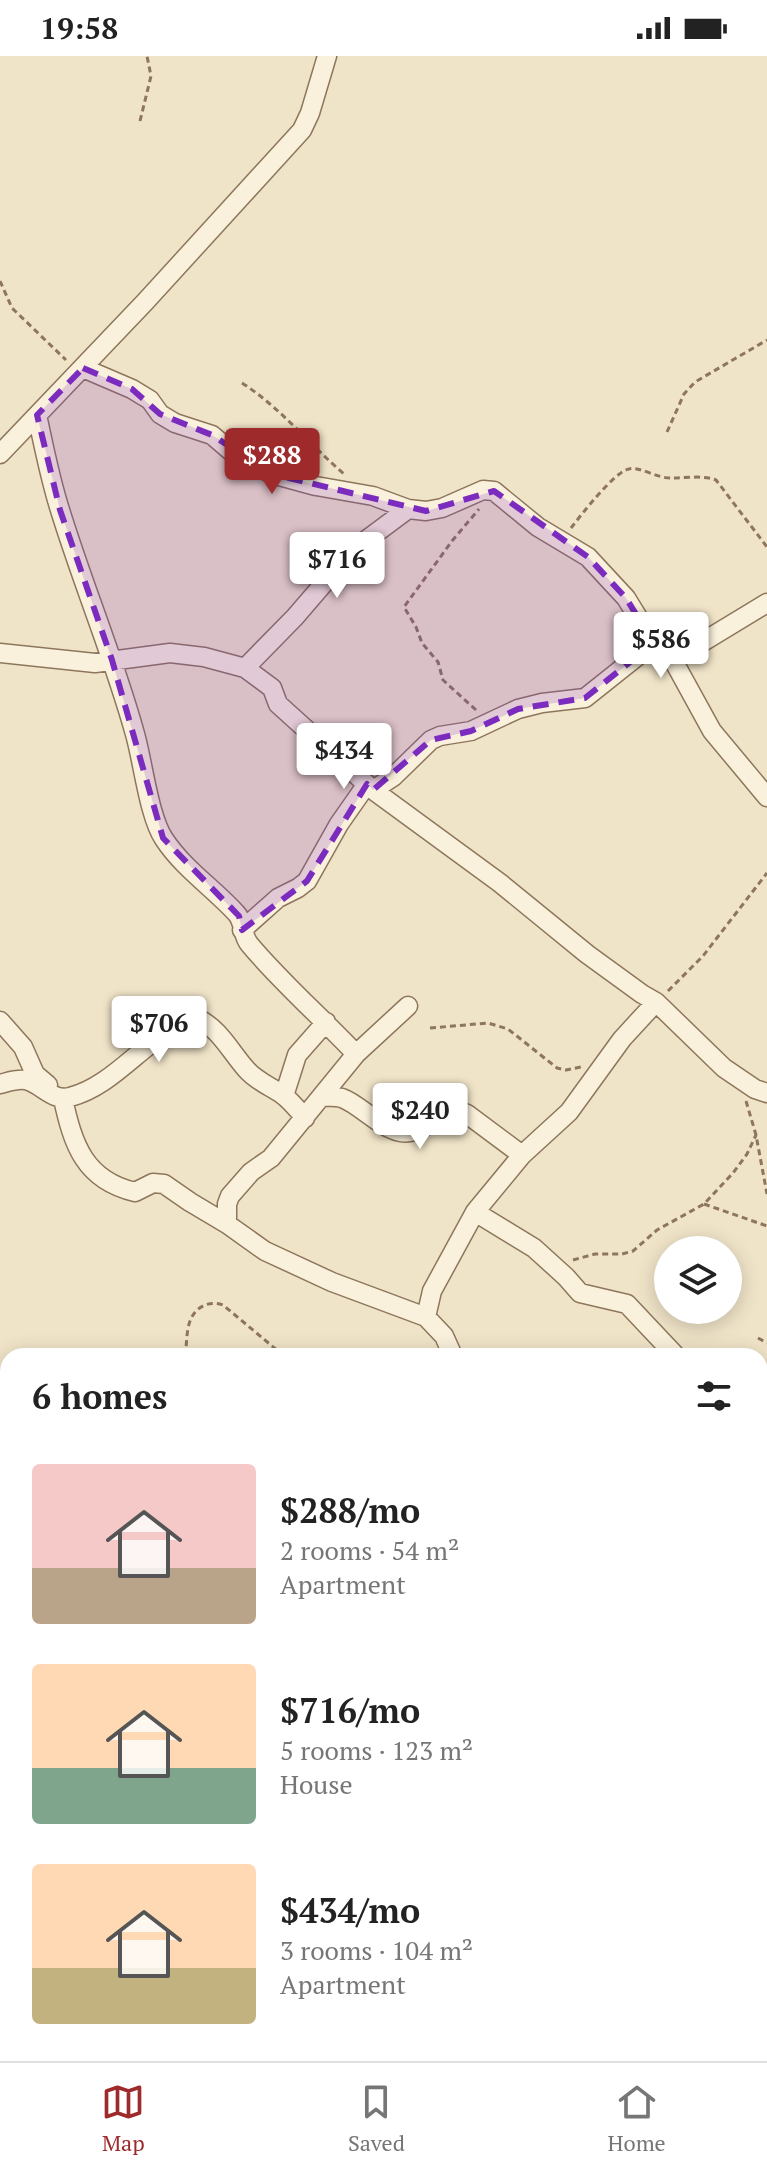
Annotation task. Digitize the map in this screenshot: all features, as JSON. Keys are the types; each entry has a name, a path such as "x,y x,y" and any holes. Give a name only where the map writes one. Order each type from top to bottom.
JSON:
{"street":[{"path":"0,454 302,130 327,56"},
{"path":"81,370 132,389 150,400 160,414 175,423 212,435 233,453 272,474 426,511 442,508 483,490 494,491 538,527 588,557 626,598 702,708 712,731 767,797"},
{"path":"37,415 60,510 112,660 163,838 180,859 239,916 247,942 356,1054"},
{"path":"245,668 344,560 408,509"},
{"path":"666,655 767,603"},
{"path":"242,930 278,898 307,881 339,824 370,787 393,777 431,740 471,731 518,709 585,698 644,651 652,649 666,655"},
{"path":"0,653 95,663 170,653 204,657 245,668 272,688 278,704 370,787 500,883 620,978 656,1002 724,1068 755,1089 767,1093"},
{"path":"426,1317 432,1291 475,1212 522,1155 569,1112 635,1023 656,1002"},
{"path":"227,1224 230,1196 251,1172 271,1158 356,1054 408,1006"},
{"path":"0,1084 18,1079 28,1080 58,1097 83,1092 120,1070 155,1040 197,1018 219,1034 245,1068 284,1096 305,1118"},
{"path":"0,1021 23,1047 35,1074 58,1097 85,1163 94,1172 135,1192 153,1183 161,1183 265,1251 332,1282 426,1317 438,1327 449,1348"},
{"path":"284,1096 297,1055 326,1022"},
{"path":"322,1097 346,1100 391,1129 401,1132 411,1132 450,1111 458,1110 522,1155"},
{"path":"475,1212 534,1248 580,1293 627,1304 668,1348"}],"path":[{"path":"140,121 151,76 147,56"},
{"path":"0,281 12,308 81,370"},
{"path":"667,432 684,394 695,382 767,340"},
{"path":"242,383 285,416 351,479"},
{"path":"561,540 600,494 625,469 632,468 671,479 687,476 716,480 767,547"},
{"path":"491,723 443,680 438,662 422,643 404,607 452,541 494,491"},
{"path":"656,1002 703,956 767,873"},
{"path":"430,1028 488,1023 508,1029 557,1068 566,1070 604,1064"},
{"path":"735,1076 749,1109 767,1194"},
{"path":"554,1266 595,1254 633,1251 657,1230 704,1204 733,1173 756,1135"},
{"path":"704,1204 767,1226"},
{"path":"186,1348 190,1319 204,1305 213,1302 223,1305 274,1348"},
{"path":"758,1338 767,1343"}],"highlighted area":[{"path":"83,368 132,389 160,414 212,435 272,474 426,511 494,491 588,557 626,598 658,650 644,651 585,698 518,709 471,731 431,740 373,790 367,784 307,881 242,930 239,916 163,838 112,660 60,510 37,415"}]}
